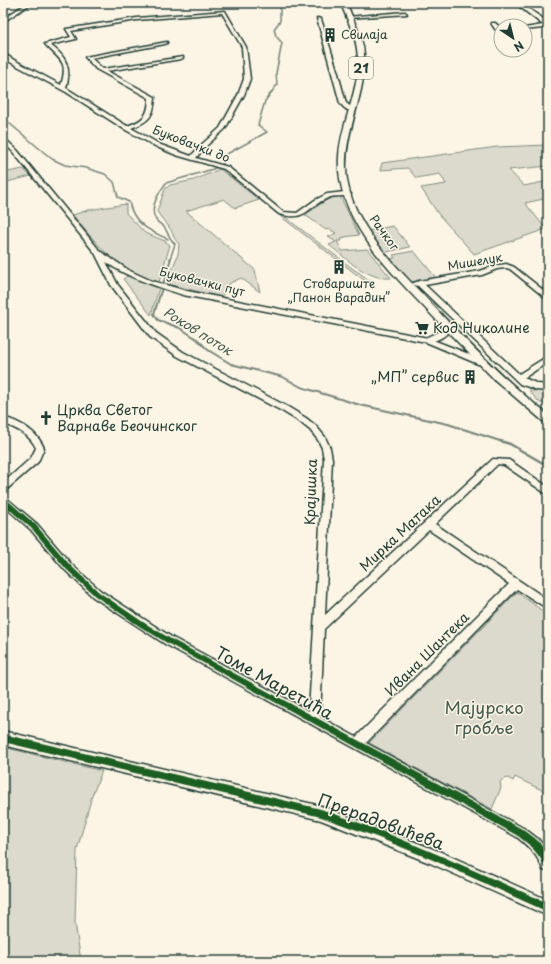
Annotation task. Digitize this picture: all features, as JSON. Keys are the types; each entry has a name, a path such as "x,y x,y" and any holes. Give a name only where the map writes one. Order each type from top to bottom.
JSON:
{"main road":[{"name":"Рачког","path":"344,3 362,54 358,87 345,135 342,155 342,172 355,214 363,229 383,256 481,362 512,391 548,420"},
{"path":"428,340 442,334 447,325"},
{"name":"Прерадовићева","path":"3,738 321,813 445,860 547,904"}],"street":[{"path":"3,21 30,3"},
{"path":"517,3 543,21 546,25 543,27 533,28"},
{"path":"63,88 67,69 66,65 60,55 48,44 74,38 68,30 137,19 223,12 244,47 248,73 247,79 241,95 222,129 202,147 193,158"},
{"path":"349,17 405,14"},
{"path":"319,19 335,70 343,103 347,108 352,110"},
{"name":"Буковачки до","path":"126,128 141,123 147,118 151,111 152,97 105,70 98,68 87,57 165,43"},
{"name":"Буковачки до","path":"3,54 63,88 126,128 166,149 226,168 281,214 289,216 302,214 328,196 348,194"},
{"path":"105,70 180,58"},
{"name":"Буковачки пут","path":"3,139 98,252 128,272 162,286 218,300 428,340 481,362"},
{"name":"Крајишка","path":"98,252 112,279 147,327 162,342 180,354 285,409 313,428 326,448 328,459 314,720"},
{"name":"Мишелук","path":"409,284 482,273 506,266 512,268 548,298"},
{"path":"112,279 116,274 128,272"},
{"path":"419,283 519,378 530,386 548,388"},
{"path":"519,378 548,358"},
{"path":"3,420 31,434 37,440 40,448 35,460 3,488"},
{"name":"Мирка Матака","path":"319,627 429,525 492,463 500,460 506,462 548,492"},
{"name":"Томе Маретића","path":"3,500 34,527 68,567 97,594 169,641 521,833 536,844 546,858 548,865"},
{"path":"429,525 548,605"},
{"name":"Ивана Шантека","path":"357,744 517,583"}],"green space":[{"path":"548,145 548,166 509,170 524,186 548,181 548,198 525,203 546,229 474,254 439,215 421,188 446,184 440,174 416,178 408,168 380,170 382,163 497,147"},
{"path":"23,169 31,176 3,183 3,173"},
{"path":"220,169 259,200 235,208 224,199 186,211 255,270 260,292 241,278 230,283 221,297 167,284 178,254 179,244 157,211 165,189 170,185 194,180"},
{"path":"340,196 359,235 344,237 345,238 341,239 342,241 337,241 342,251 367,249 391,278 374,276 358,268 329,245 336,242 328,237 336,233 329,229 326,230 305,215 328,199"},
{"path":"126,204 126,213 145,233 165,241 170,245 159,282 132,271 110,256 73,215 88,210"},
{"path":"280,216 285,217 374,283 369,284"},
{"path":"393,226 410,247 382,253 366,231"},
{"path":"414,251 437,279 417,282 406,281 389,259 395,258 393,255"},
{"path":"129,275 159,288 151,315 123,279"},
{"path":"548,390 548,403 540,403 529,391"},
{"name":"Мајурско гробље","path":"517,592 548,615 548,793 515,777 513,781 508,778 503,779 500,782 501,788 492,809 369,743"},
{"path":"3,747 102,771 92,796 77,850 75,923 81,961 11,961 3,954"}],"waterway":[{"name":"Роков поток","path":"170,259 175,244 165,228 156,220 153,210 155,200 166,183 213,169 223,164 225,155 267,132 258,125 265,101 277,85 276,73 282,43 276,36 274,29 280,21 280,3"},
{"path":"3,118 52,159 65,165 86,168 105,174 114,182 118,197 129,202 134,216 138,221 154,233 168,239"},
{"name":"Роков поток","path":"171,258 154,314 158,320 180,328 197,339 208,350 231,364 283,377 301,387 360,405 448,424 503,442"},
{"name":"Роков поток","path":"500,441 510,444 548,466"}],"cycle path":[{"path":"3,500 34,527 68,567 97,594 141,624 169,641 521,833 534,843 541,851 548,865"},
{"path":"3,738 321,813 379,834 492,882 548,908"}],"place":[{"name":"Свилаја","path":"330,35"},
{"name":"Стовариште „Панон Варадин”","path":"339,267"},
{"name":"Код Николине","path":"422,328"},
{"name":"„МП” сервис","path":"470,377"},
{"name":"Црква Светог Варнаве Беочинског","path":"46,418"}]}
